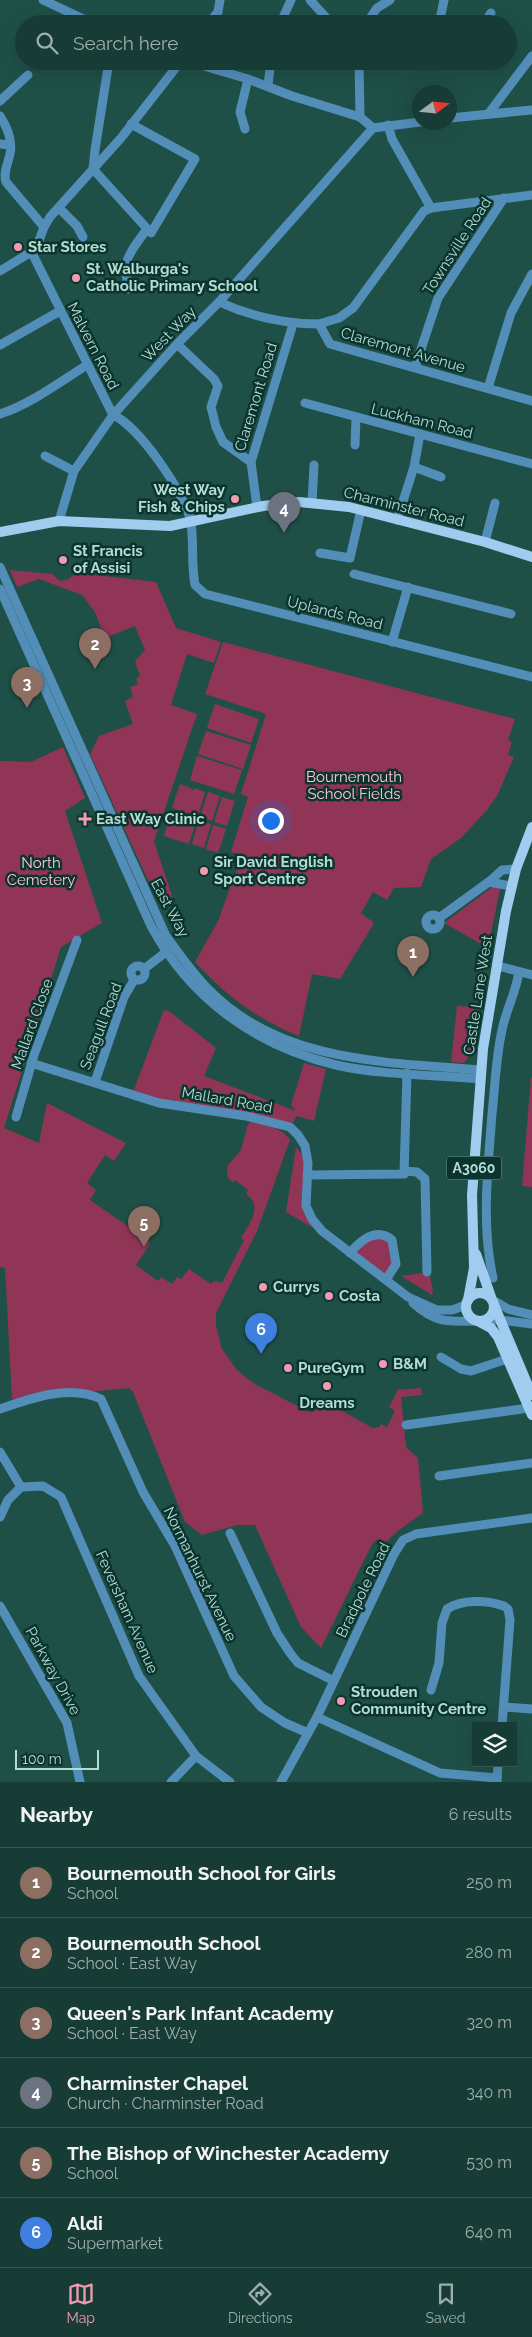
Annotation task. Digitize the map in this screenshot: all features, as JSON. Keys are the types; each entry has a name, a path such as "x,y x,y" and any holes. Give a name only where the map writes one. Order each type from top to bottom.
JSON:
{"main road":[{"name":"Charminster Road","path":"0,532 59,521 170,526 279,503 312,503 361,510 485,542 532,557"},
{"name":"Castle Lane West","path":"467,1302 473,1278 471,1219 481,1075 511,886 532,827"},
{"name":"Castle Lane West","path":"473,1244 500,1320 532,1395"},
{"path":"479,1321 490,1317 493,1301 478,1292 467,1302 469,1316 496,1334 531,1411"}],"street":[{"path":"43,0 75,15"},
{"path":"216,15 218,12 220,0"},
{"path":"284,15 290,0"},
{"path":"310,0 324,15"},
{"path":"372,15 377,8 390,0"},
{"path":"441,15 444,0"},
{"path":"489,113 532,56"},
{"path":"108,70 94,150 93,169 151,233 195,159 131,124"},
{"path":"0,271 32,253 38,244 44,226 131,124 174,70"},
{"path":"218,70 268,85 292,96 360,117 372,128 412,123"},
{"path":"268,85 270,70"},
{"path":"359,70 360,117"},
{"path":"0,101 28,75"},
{"path":"245,129 240,112 248,79"},
{"path":"457,117 532,110"},
{"path":"0,116 8,132 10,145 2,180 44,226"},
{"path":"388,125 392,139 431,208"},
{"name":"West Way","path":"59,521 74,471 113,415 176,344 219,302 372,128"},
{"path":"0,144 10,145"},
{"path":"219,302 233,308 293,324 319,324 339,318 353,308 362,298 418,216 431,208 532,195"},
{"name":"Townsville Road","path":"415,367 438,298 504,198"},
{"path":"59,208 83,232"},
{"path":"129,289 125,265 129,254 147,229"},
{"name":"Malvern Road","path":"32,253 113,415 133,430 153,452 182,499 191,522"},
{"path":"488,388 511,313 532,274"},
{"path":"0,346 60,311"},
{"name":"Claremont Road","path":"257,508 251,462 293,324"},
{"name":"Claremont Avenue","path":"319,324 330,344 532,401"},
{"path":"176,344 214,379 218,391 211,408 216,427 223,442 251,462"},
{"path":"0,414 12,410 46,391 87,365"},
{"name":"Luckham Road","path":"306,403 532,464"},
{"path":"355,445 356,418"},
{"path":"396,520 414,467 420,434"},
{"path":"45,456 74,471"},
{"path":"312,503 314,465"},
{"path":"414,467 441,477"},
{"path":"485,542 495,503"},
{"path":"320,553 350,558 361,510"},
{"name":"Uplands Road","path":"191,522 194,585 205,594 532,677"},
{"name":"East Way","path":"0,567 166,936 185,963 210,991 239,1014 267,1031 308,1049 352,1058 481,1075"},
{"path":"354,574 408,586 511,614"},
{"path":"392,642 408,586"},
{"name":"East Way","path":"0,589 150,926 187,981 221,1012 253,1033 281,1048 337,1065 407,1073 481,1075"},
{"path":"438,918 489,882 502,870 516,869"},
{"path":"489,882 511,886"},
{"name":"Mallard Close","path":"16,1117 31,1063 77,940"},
{"name":"Seagull Road","path":"94,1082 124,997 134,980 143,979 146,974 144,969 166,952"},
{"path":"498,966 532,975"},
{"name":"Castle Lane West","path":"493,1278 487,1248 486,1204 488,1173 501,1032 517,985 519,972"},
{"name":"Mallard Road","path":"31,1063 159,1103 246,1116 290,1127 305,1146 308,1163 306,1206 312,1219 322,1231 408,1297 425,1313 436,1319 454,1322 500,1320 532,1324"},
{"path":"307,1175 404,1174 407,1073"},
{"path":"404,1171 417,1172 425,1178 427,1272"},
{"path":"474,1171 488,1173"},
{"path":"350,1253 366,1237 388,1237 394,1245 396,1260 394,1268 386,1280"},
{"name":"Mallard Road","path":"408,1297 438,1310 452,1310 467,1302"},
{"path":"493,1301 508,1309 532,1315"},
{"path":"506,1333 510,1326 521,1323"},
{"path":"447,1356 461,1368 471,1371 507,1359"},
{"name":"Normanhurst Avenue","path":"0,1409 43,1396 72,1392 89,1393 101,1399 143,1492 174,1546 234,1676 261,1707 285,1723 308,1733"},
{"path":"406,1425 531,1411"},
{"path":"0,1452 21,1487 8,1500 0,1517"},
{"path":"439,1476 532,1463"},
{"name":"Feversham Avenue","path":"21,1487 34,1485 47,1487 61,1497 139,1676 196,1756 230,1782"},
{"name":"Bradpole Road","path":"282,1782 317,1717 394,1554 403,1540 416,1534 532,1518"},
{"path":"230,1533 290,1654 298,1663 334,1681"},
{"path":"430,1690 439,1663 442,1623 447,1609 459,1603 469,1602 501,1605 508,1609 510,1620 503,1722"},
{"name":"Parkway Drive","path":"0,1606 68,1723 80,1782"},
{"path":"505,1707 532,1708"},
{"path":"317,1717 440,1773 497,1780 498,1767"},
{"path":"171,1782 196,1756"}],"green space":[{"path":"10,570 52,574 60,581 67,580 77,573 156,582 176,628 221,642 214,663 187,654 171,705 197,714 154,841 173,899 153,891 90,754 99,736 133,724 125,701 133,697 130,687 138,684 136,679 140,676 135,661 145,650 135,626 105,638 95,612 82,595 39,579 17,587"},
{"name":"Bournemouth School Fields","path":"223,642 515,719 508,740 512,742 508,755 514,757 498,794 487,810 461,838 431,859 421,887 394,888 387,900 373,892 361,913 374,923 340,979 312,974 299,1036 284,1030 242,1005 195,962 218,921 242,855 231,852 248,797 241,794 266,714 205,694"},
{"path":"215,704 259,719 251,743 207,728"},
{"path":"206,731 251,745 243,769 198,754"},
{"name":"North Cemetery","path":"63,747 85,798 65,811 102,923 61,947 4,1128 39,1143 47,1103 126,1143 114,1161 105,1155 87,1183 96,1190 90,1200 136,1232 140,1230 147,1236 150,1244 136,1265 158,1281 161,1277 172,1284 177,1277 181,1279 189,1269 211,1284 214,1281 222,1283 244,1240 241,1238 251,1221 254,1210 254,1204 246,1194 248,1190 235,1180 233,1183 227,1176 228,1165 241,1150 248,1124 251,1122 273,1127 284,1133 290,1140 257,1231 216,1313 216,1325 222,1349 237,1370 253,1383 309,1412 314,1412 317,1407 333,1406 373,1428 379,1427 381,1424 387,1427 395,1411 389,1407 398,1390 421,1388 422,1395 401,1397 406,1447 418,1458 423,1513 387,1541 376,1540 371,1546 321,1648 301,1627 255,1525 237,1525 202,1535 185,1522 133,1392 129,1388 12,1399 5,1268 0,1267 0,761 31,762"},
{"path":"197,756 242,770 234,794 190,780"},
{"path":"180,784 191,788 192,791 194,788 205,792 198,816 172,808"},
{"path":"208,792 220,796 212,821 200,817"},
{"path":"222,797 235,801 227,826 214,822"},
{"path":"171,812 182,815 181,818 183,819 185,815 197,819 189,844 164,836"},
{"path":"199,820 211,824 204,848 192,844"},
{"path":"213,825 226,829 218,853 206,849"},
{"path":"495,885 500,889 488,948 444,923"},
{"path":"457,1006 479,1007 473,1050 464,1063 451,1062"},
{"path":"164,1010 169,1011 216,1048 204,1076 296,1111 291,1105 304,1063 326,1069 314,1121 297,1116 290,1127 132,1095"},
{"path":"532,1078 532,1187 522,1186"},
{"path":"296,1147 302,1154 305,1163 308,1220 313,1228 286,1212"},
{"path":"369,1239 386,1239 389,1242 393,1260 385,1275 355,1251"},
{"path":"429,1272 433,1291 432,1295 401,1276"}],"place":[{"name":"Star Stores","path":"18,247"},
{"name":"St. Walburga's Catholic Primary School","path":"76,278"},
{"name":"West Way Fish & Chips","path":"235,499"},
{"name":"Charminster Chapel","path":"284,533"},
{"name":"St Francis of Assisi","path":"63,560"},
{"name":"Bournemouth School","path":"95,669"},
{"name":"Queen's Park Infant Academy","path":"27,708"},
{"name":"East Way Clinic","path":"85,819"},
{"name":"Sir David English Sport Centre","path":"204,871"},
{"name":"Bournemouth School for Girls","path":"413,977"},
{"name":"The Bishop of Winchester Academy","path":"144,1247"},
{"name":"Currys","path":"263,1287"},
{"name":"Costa","path":"329,1296"},
{"name":"Aldi","path":"261,1354"},
{"name":"B&M","path":"383,1364"},
{"name":"PureGym","path":"288,1368"},
{"name":"Dreams","path":"327,1386"},
{"name":"Strouden Community Centre","path":"341,1701"}]}
